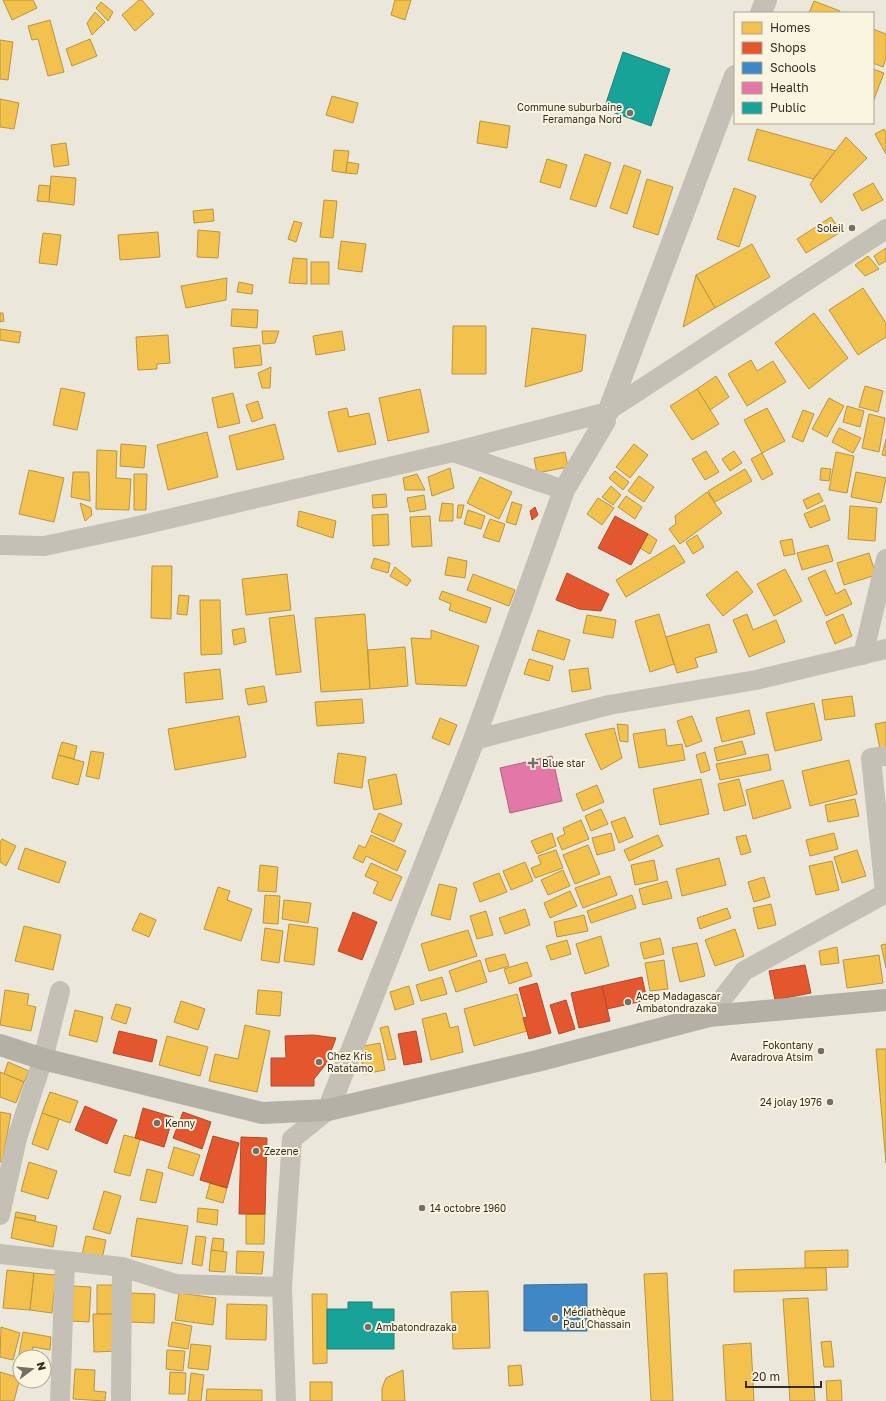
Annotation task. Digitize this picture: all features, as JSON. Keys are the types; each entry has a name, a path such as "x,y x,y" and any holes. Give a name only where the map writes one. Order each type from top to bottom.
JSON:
{"main road":[{"path":"0,1045 43,1059 262,1113 328,1110 537,1061 709,1016 886,1000"}],"street":[{"path":"761,12 766,0"},
{"path":"286,1401 282,1287 292,1138 328,1110 474,740 564,490 605,415 734,79"},
{"path":"0,544 44,546 270,496 605,415 886,229"},
{"path":"452,452 564,490"},
{"path":"863,655 886,559"},
{"path":"474,740 609,705 756,680 886,649"},
{"path":"709,1016 744,971 886,893 871,758 886,756"},
{"path":"0,1215 17,1138 43,1059 60,991"},
{"path":"0,1254 122,1266 176,1284 282,1287"},
{"path":"60,1401 65,1261"},
{"path":"121,1401 122,1266"}],"building: Homes":[{"path":"3,0 33,0 37,8 12,20"},
{"path":"139,0 142,0 154,14 135,31 122,15"},
{"path":"395,0 411,0 405,20 391,15"},
{"path":"814,1 840,11 840,12 809,12"},
{"path":"101,2 113,12 108,21 96,8"},
{"path":"95,12 105,22 92,35 87,23"},
{"path":"50,20 64,72 48,76 38,39 32,40 28,26"},
{"path":"874,29 886,34 886,58 883,67 874,63"},
{"path":"90,39 97,56 72,66 66,49"},
{"path":"0,40 13,42 8,80 0,79"},
{"path":"874,69 884,73 874,99"},
{"path":"332,96 358,103 353,123 326,115"},
{"path":"0,99 19,103 14,129 0,127"},
{"path":"480,121 510,126 507,148 477,143"},
{"path":"757,129 836,151 813,179 748,160"},
{"path":"884,129 886,133 886,154 875,134"},
{"path":"846,137 867,158 821,203 810,184"},
{"path":"66,143 69,165 54,167 51,145"},
{"path":"334,150 349,151 346,173 332,171"},
{"path":"585,154 611,163 596,207 570,199"},
{"path":"547,159 567,165 560,188 540,182"},
{"path":"347,162 359,164 357,174 346,173"},
{"path":"624,165 641,171 627,214 610,208"},
{"path":"51,176 76,178 74,205 49,202"},
{"path":"647,179 673,187 658,235 633,227"},
{"path":"873,183 883,200 862,211 853,194"},
{"path":"39,185 50,186 49,202 37,201"},
{"path":"734,188 756,196 739,247 717,239"},
{"path":"324,200 337,201 333,238 320,237"},
{"path":"213,209 214,221 194,223 193,211"},
{"path":"831,217 841,232 806,253 797,239"},
{"path":"294,221 302,223 296,242 288,239"},
{"path":"198,230 220,232 218,258 197,257"},
{"path":"158,232 160,257 120,260 118,235"},
{"path":"43,233 61,235 57,265 39,263"},
{"path":"341,241 366,244 362,272 338,269"},
{"path":"752,244 770,277 715,308 696,275"},
{"path":"886,248 886,261 879,265 874,256"},
{"path":"868,256 879,269 865,276 855,265"},
{"path":"293,258 307,259 307,284 289,283"},
{"path":"311,262 329,262 329,284 311,284"},
{"path":"696,275 715,308 683,327"},
{"path":"227,278 226,300 186,308 181,286"},
{"path":"239,282 253,285 252,294 237,292"},
{"path":"863,288 886,323 886,337 858,355 829,310"},
{"path":"232,309 258,310 257,328 231,326"},
{"path":"0,313 3,313 4,321 0,322"},
{"path":"814,313 848,358 809,389 775,343"},
{"path":"453,326 486,326 486,374 452,374"},
{"path":"532,328 586,335 582,371 525,387"},
{"path":"0,329 21,332 19,343 0,340"},
{"path":"262,331 279,331 275,343 263,344"},
{"path":"342,331 345,350 316,355 313,336"},
{"path":"168,335 170,363 157,364 157,369 138,370 136,337"},
{"path":"260,345 262,365 235,368 233,348"},
{"path":"751,360 757,371 773,361 786,382 747,406 728,374"},
{"path":"271,367 270,388 262,388 258,373"},
{"path":"716,376 729,397 710,410 697,389"},
{"path":"865,386 883,391 878,412 859,407"},
{"path":"61,388 85,393 77,430 53,425"},
{"path":"420,389 429,432 388,441 379,398"},
{"path":"697,389 719,424 692,440 670,406"},
{"path":"233,393 240,423 218,428 212,398"},
{"path":"829,398 844,406 827,437 812,429"},
{"path":"258,401 263,418 252,422 246,405"},
{"path":"847,406 864,411 860,427 843,422"},
{"path":"347,408 349,417 369,413 376,444 338,452 328,412"},
{"path":"767,408 785,441 762,453 744,420"},
{"path":"803,410 814,414 803,442 792,437"},
{"path":"869,414 885,418 879,452 862,448"},
{"path":"275,424 284,459 237,470 229,436"},
{"path":"839,428 861,438 853,453 832,442"},
{"path":"207,432 218,477 168,490 157,445"},
{"path":"886,439 886,456 882,455"},
{"path":"121,444 146,446 144,468 120,466"},
{"path":"634,444 648,455 630,478 616,467"},
{"path":"97,450 117,451 116,478 131,479 129,510 96,509"},
{"path":"706,451 719,472 705,480 692,459"},
{"path":"734,451 742,463 730,471 722,459"},
{"path":"565,452 568,467 537,473 534,458"},
{"path":"836,452 854,456 847,493 829,490"},
{"path":"762,453 773,474 762,480 751,459"},
{"path":"450,468 454,488 432,496 428,477"},
{"path":"821,468 831,469 829,481 820,480"},
{"path":"745,469 752,481 715,502 708,491"},
{"path":"29,470 64,478 54,522 19,514"},
{"path":"615,471 629,482 623,490 609,478"},
{"path":"73,472 89,472 90,501 71,497"},
{"path":"856,472 886,478 881,503 851,497"},
{"path":"134,474 147,474 146,510 134,510"},
{"path":"417,474 425,490 405,490 403,478"},
{"path":"639,476 654,487 644,502 628,491"},
{"path":"480,477 512,492 499,519 467,503"},
{"path":"611,486 621,495 613,505 602,497"},
{"path":"707,492 722,513 680,544 669,529 676,524 675,516"},
{"path":"819,493 823,501 807,509 803,500"},
{"path":"386,494 387,507 373,508 372,495"},
{"path":"424,495 426,509 410,512 407,498"},
{"path":"626,496 642,507 635,519 618,507"},
{"path":"598,498 614,508 602,525 587,514"},
{"path":"512,502 522,505 516,525 506,522"},
{"path":"80,503 91,508 92,515 85,521"},
{"path":"442,503 453,504 453,521 439,521"},
{"path":"458,505 464,505 461,518 457,518"},
{"path":"825,505 830,520 810,528 804,514"},
{"path":"850,506 877,508 875,541 848,539"},
{"path":"468,510 485,516 481,529 464,524"},
{"path":"299,511 336,521 333,538 297,526"},
{"path":"388,514 389,545 373,546 372,515"},
{"path":"430,516 432,546 412,547 410,517"},
{"path":"490,519 505,524 499,542 483,537"},
{"path":"648,534 657,540 650,554 640,548"},
{"path":"697,535 704,547 693,554 686,542"},
{"path":"792,539 795,554 784,556 780,541"},
{"path":"674,545 685,562 626,597 616,580"},
{"path":"828,545 833,561 802,570 797,553"},
{"path":"869,553 876,575 844,585 837,563"},
{"path":"448,557 467,561 465,578 445,575"},
{"path":"374,558 390,563 388,573 371,568"},
{"path":"152,566 172,566 171,619 151,618"},
{"path":"395,567 411,580 407,586 390,576"},
{"path":"785,569 802,601 774,616 757,584"},
{"path":"825,570 836,594 845,589 852,604 826,616 808,578"},
{"path":"737,571 753,592 723,616 706,595"},
{"path":"287,574 291,610 246,615 242,579"},
{"path":"473,574 515,590 509,606 467,590"},
{"path":"442,591 491,608 486,623 449,610 451,604 439,599"},
{"path":"179,595 189,596 187,615 177,614"},
{"path":"200,600 220,600 222,654 201,655"},
{"path":"365,614 370,689 321,692 315,618"},
{"path":"659,614 674,664 650,672 635,621"},
{"path":"747,614 753,630 776,620 785,642 749,657 733,620"},
{"path":"843,614 852,636 835,644 826,622"},
{"path":"294,615 301,672 276,675 269,618"},
{"path":"587,615 616,620 613,638 583,633"},
{"path":"709,624 717,652 695,658 698,667 677,673 666,637"},
{"path":"244,628 246,642 234,645 232,630"},
{"path":"431,630 479,646 466,686 416,684 411,638 431,639"},
{"path":"538,630 570,640 564,660 532,650"},
{"path":"405,647 408,686 370,689 368,650"},
{"path":"529,659 553,666 549,681 524,674"},
{"path":"588,668 591,689 572,692 569,670"},
{"path":"220,669 223,699 186,703 184,673"},
{"path":"264,686 267,702 248,705 245,689"},
{"path":"852,696 855,716 825,720 822,700"},
{"path":"362,699 364,723 317,726 315,702"},
{"path":"814,703 822,740 775,751 766,713"},
{"path":"749,710 755,734 722,742 716,718"},
{"path":"239,716 246,757 175,770 168,729"},
{"path":"692,716 702,741 686,747 677,721"},
{"path":"440,718 457,725 449,745 432,738"},
{"path":"886,722 886,748 880,749 875,724"},
{"path":"617,724 628,725 628,742 620,741"},
{"path":"614,728 622,758 601,770 585,734"},
{"path":"665,729 667,746 682,744 685,760 639,768 633,734"},
{"path":"742,741 746,754 717,761 714,748"},
{"path":"62,742 77,746 74,759 58,755"},
{"path":"91,751 104,753 99,779 86,776"},
{"path":"705,752 710,770 701,773 696,755"},
{"path":"338,753 366,757 362,788 334,783"},
{"path":"768,754 771,770 720,780 716,764"},
{"path":"58,755 84,762 78,785 52,778"},
{"path":"849,760 857,794 810,806 802,771"},
{"path":"396,774 402,804 374,810 368,780"},
{"path":"701,779 709,814 660,825 653,789"},
{"path":"739,779 746,805 724,811 718,784"},
{"path":"783,780 791,808 753,819 746,790"},
{"path":"597,785 604,802 583,811 576,794"},
{"path":"855,799 859,816 828,822 825,805"},
{"path":"601,809 608,824 591,831 585,816"},
{"path":"379,813 402,824 394,842 371,832"},
{"path":"625,817 633,837 619,843 611,822"},
{"path":"581,820 589,839 562,850 557,838 565,834 563,828"},
{"path":"552,833 556,846 537,854 531,841"},
{"path":"611,833 615,850 597,855 592,838"},
{"path":"834,833 838,849 810,856 806,840"},
{"path":"371,835 406,851 397,871 366,856 363,863 353,858 359,845 365,848"},
{"path":"658,835 663,846 629,861 624,850"},
{"path":"746,835 751,852 741,855 736,837"},
{"path":"2,839 16,846 6,866 0,862 0,842"},
{"path":"588,845 600,874 575,884 563,855"},
{"path":"25,848 66,862 59,883 18,869"},
{"path":"556,850 563,868 535,878 531,868 541,864 538,856"},
{"path":"857,850 866,876 842,883 834,857"},
{"path":"719,858 726,885 682,896 676,869"},
{"path":"654,860 658,880 635,885 631,865"},
{"path":"832,861 839,890 816,895 809,866"},
{"path":"525,862 533,881 511,890 503,871"},
{"path":"371,863 402,877 391,901 373,893 378,882 365,876"},
{"path":"260,865 278,867 276,892 258,891"},
{"path":"563,870 570,886 548,895 541,880"},
{"path":"499,873 507,892 480,902 473,883"},
{"path":"610,876 617,895 583,908 575,888"},
{"path":"764,877 770,897 754,902 748,882"},
{"path":"667,881 672,898 643,905 639,889"},
{"path":"439,884 457,888 450,920 431,915"},
{"path":"218,887 230,891 227,900 252,909 241,941 204,929"},
{"path":"570,891 577,906 550,918 544,903"},
{"path":"265,895 280,896 278,924 263,923"},
{"path":"632,895 636,908 591,923 587,911"},
{"path":"284,900 311,903 308,923 282,919"},
{"path":"771,904 776,925 758,929 753,908"},
{"path":"727,908 731,918 700,929 697,918"},
{"path":"525,909 530,925 505,934 499,918"},
{"path":"486,911 493,935 477,939 470,916"},
{"path":"140,913 156,920 149,937 132,930"},
{"path":"584,915 588,931 557,937 554,922"},
{"path":"289,924 318,928 314,965 284,961"},
{"path":"24,926 61,935 53,970 15,961"},
{"path":"265,928 283,931 279,963 261,960"},
{"path":"735,929 744,956 715,966 705,940"},
{"path":"468,930 477,956 429,971 421,944"},
{"path":"601,936 609,966 585,974 576,944"},
{"path":"660,938 664,954 644,959 640,943"},
{"path":"567,940 571,954 551,960 546,946"},
{"path":"697,943 705,976 680,982 672,948"},
{"path":"886,944 886,968 881,945"},
{"path":"837,947 839,963 821,965 819,951"},
{"path":"505,954 509,966 489,972 485,959"},
{"path":"879,955 883,983 847,988 843,960"},
{"path":"480,960 487,982 456,992 449,971"},
{"path":"664,960 668,989 650,991 645,963"},
{"path":"527,962 532,976 509,984 504,969"},
{"path":"442,977 447,994 421,1001 416,985"},
{"path":"409,986 414,1004 395,1010 390,992"},
{"path":"5,990 29,994 27,1005 36,1007 31,1031 0,1025"},
{"path":"258,990 282,992 280,1016 256,1014"},
{"path":"517,994 527,1031 474,1046 464,1009"},
{"path":"181,1001 205,1009 198,1030 174,1022"},
{"path":"116,1004 131,1008 126,1024 111,1019"},
{"path":"75,1010 103,1017 97,1042 69,1035"},
{"path":"446,1013 450,1028 458,1026 463,1052 431,1060 422,1019"},
{"path":"245,1025 270,1031 257,1092 209,1081 215,1054 238,1059"},
{"path":"388,1026 396,1059 388,1060 380,1028"},
{"path":"167,1036 208,1047 200,1076 159,1065"},
{"path":"380,1043 385,1070 364,1074 359,1047"},
{"path":"876,1049 886,1049 886,1163"},
{"path":"8,1062 29,1071 24,1082 4,1074"},
{"path":"0,1072 24,1082 16,1103 0,1097"},
{"path":"50,1092 78,1101 70,1123 42,1113"},
{"path":"0,1112 11,1114 2,1162 0,1162"},
{"path":"42,1113 59,1119 48,1150 32,1144"},
{"path":"124,1135 140,1139 130,1176 114,1172"},
{"path":"174,1147 200,1155 193,1176 168,1168"},
{"path":"29,1162 57,1171 48,1199 21,1191"},
{"path":"147,1169 163,1173 156,1203 140,1200"},
{"path":"210,1183 227,1188 223,1203 206,1198"},
{"path":"104,1191 121,1196 110,1234 93,1229"},
{"path":"198,1208 218,1210 217,1225 197,1222"},
{"path":"16,1212 36,1216 35,1221 15,1217"},
{"path":"246,1214 265,1214 264,1244 246,1244"},
{"path":"15,1217 57,1226 53,1247 11,1238"},
{"path":"137,1218 188,1226 182,1264 131,1256"},
{"path":"86,1236 106,1240 102,1259 82,1255"},
{"path":"196,1236 206,1237 202,1266 192,1264"},
{"path":"213,1238 224,1239 223,1252 211,1250"},
{"path":"211,1250 227,1252 225,1272 209,1271"},
{"path":"848,1250 848,1267 805,1268 805,1251"},
{"path":"237,1251 264,1252 262,1274 236,1273"},
{"path":"826,1268 827,1290 734,1292 734,1270"},
{"path":"7,1270 34,1273 30,1310 3,1308"},
{"path":"34,1273 56,1275 52,1313 30,1310"},
{"path":"667,1273 673,1401 651,1401 644,1274"},
{"path":"97,1285 113,1285 113,1314 97,1314"},
{"path":"72,1286 91,1287 89,1322 70,1321"},
{"path":"488,1291 490,1348 453,1349 451,1292"},
{"path":"130,1293 155,1294 154,1323 129,1322"},
{"path":"179,1293 216,1298 213,1325 175,1320"},
{"path":"312,1294 327,1294 327,1363 313,1364"},
{"path":"808,1298 815,1401 790,1401 783,1299"},
{"path":"227,1304 267,1305 266,1340 226,1339"},
{"path":"93,1314 118,1314 119,1351 94,1352"},
{"path":"172,1322 192,1326 188,1349 168,1346"},
{"path":"1,1327 20,1333 16,1349 12,1349 12,1360 0,1357"},
{"path":"23,1332 51,1337 50,1349 33,1347 33,1349 20,1349"},
{"path":"831,1341 834,1367 824,1367 821,1342"},
{"path":"751,1343 754,1401 726,1401 723,1345"},
{"path":"191,1344 211,1346 208,1370 188,1368"},
{"path":"167,1350 185,1351 183,1371 166,1369"},
{"path":"521,1365 523,1385 509,1386 508,1366"},
{"path":"75,1369 95,1370 94,1391 106,1392 105,1401 73,1399"},
{"path":"403,1370 405,1401 382,1401 382,1388 386,1378"},
{"path":"0,1372 12,1376 12,1389 17,1389 14,1401 0,1401"},
{"path":"170,1372 186,1373 185,1394 169,1394"},
{"path":"191,1373 204,1375 201,1401 188,1401"},
{"path":"841,1380 842,1401 827,1401 826,1381"},
{"path":"310,1382 332,1382 332,1401 310,1401"},
{"path":"207,1389 262,1390 262,1401 206,1401"}],"building: Shops":[{"path":"535,507 538,515 532,520 530,511"},
{"path":"615,516 648,534 631,565 598,548"},
{"path":"567,573 609,594 601,611 579,609 556,600"},
{"path":"353,912 377,922 362,960 338,951"},
{"path":"805,965 811,993 775,1000 769,971"},
{"path":"642,977 647,1000 607,1009 602,986"},
{"path":"537,983 551,1033 529,1039 523,1018 527,1017 519,988"},
{"path":"602,986 610,1021 579,1028 571,993"},
{"path":"566,1000 575,1029 559,1034 550,1005"},
{"path":"119,1031 157,1040 152,1062 113,1053"},
{"path":"416,1031 422,1062 404,1065 398,1034"},
{"path":"313,1035 336,1038 326,1064 314,1079 314,1086 271,1086 271,1058 286,1058 285,1036"},
{"path":"85,1106 117,1120 107,1144 75,1130"},
{"path":"143,1108 173,1117 164,1147 135,1138"},
{"path":"183,1112 211,1122 202,1149 173,1138"},
{"path":"213,1136 239,1143 227,1188 200,1180"},
{"path":"241,1137 267,1138 265,1214 239,1214"}],"building: Schools":[{"path":"587,1284 587,1331 524,1331 524,1285"}],"building: Health":[{"path":"552,756 562,801 510,813 500,768"}],"building: Public":[{"path":"623,52 670,69 651,126 604,109"},
{"path":"348,1302 372,1302 372,1309 394,1309 394,1349 327,1349 327,1309 348,1309"}],"place":[{"name":"Commune suburbaine Feramanga Nord","path":"630,113"},
{"name":"Soleil","path":"852,228"},
{"name":"Blue star","path":"533,763"},
{"name":"Acep Madagascar Ambatondrazaka","path":"628,1002"},
{"name":"Fokontany Avaradrova Atsim","path":"821,1051"},
{"name":"Chez Kris Ratatamo","path":"319,1062"},
{"name":"24 jolay 1976","path":"830,1102"},
{"name":"Kenny","path":"157,1123"},
{"name":"Zezene","path":"256,1151"},
{"name":"14 octobre 1960","path":"422,1208"},
{"name":"Médiathèque Paul Chassain","path":"555,1318"},
{"name":"Ambatondrazaka","path":"368,1327"}]}
